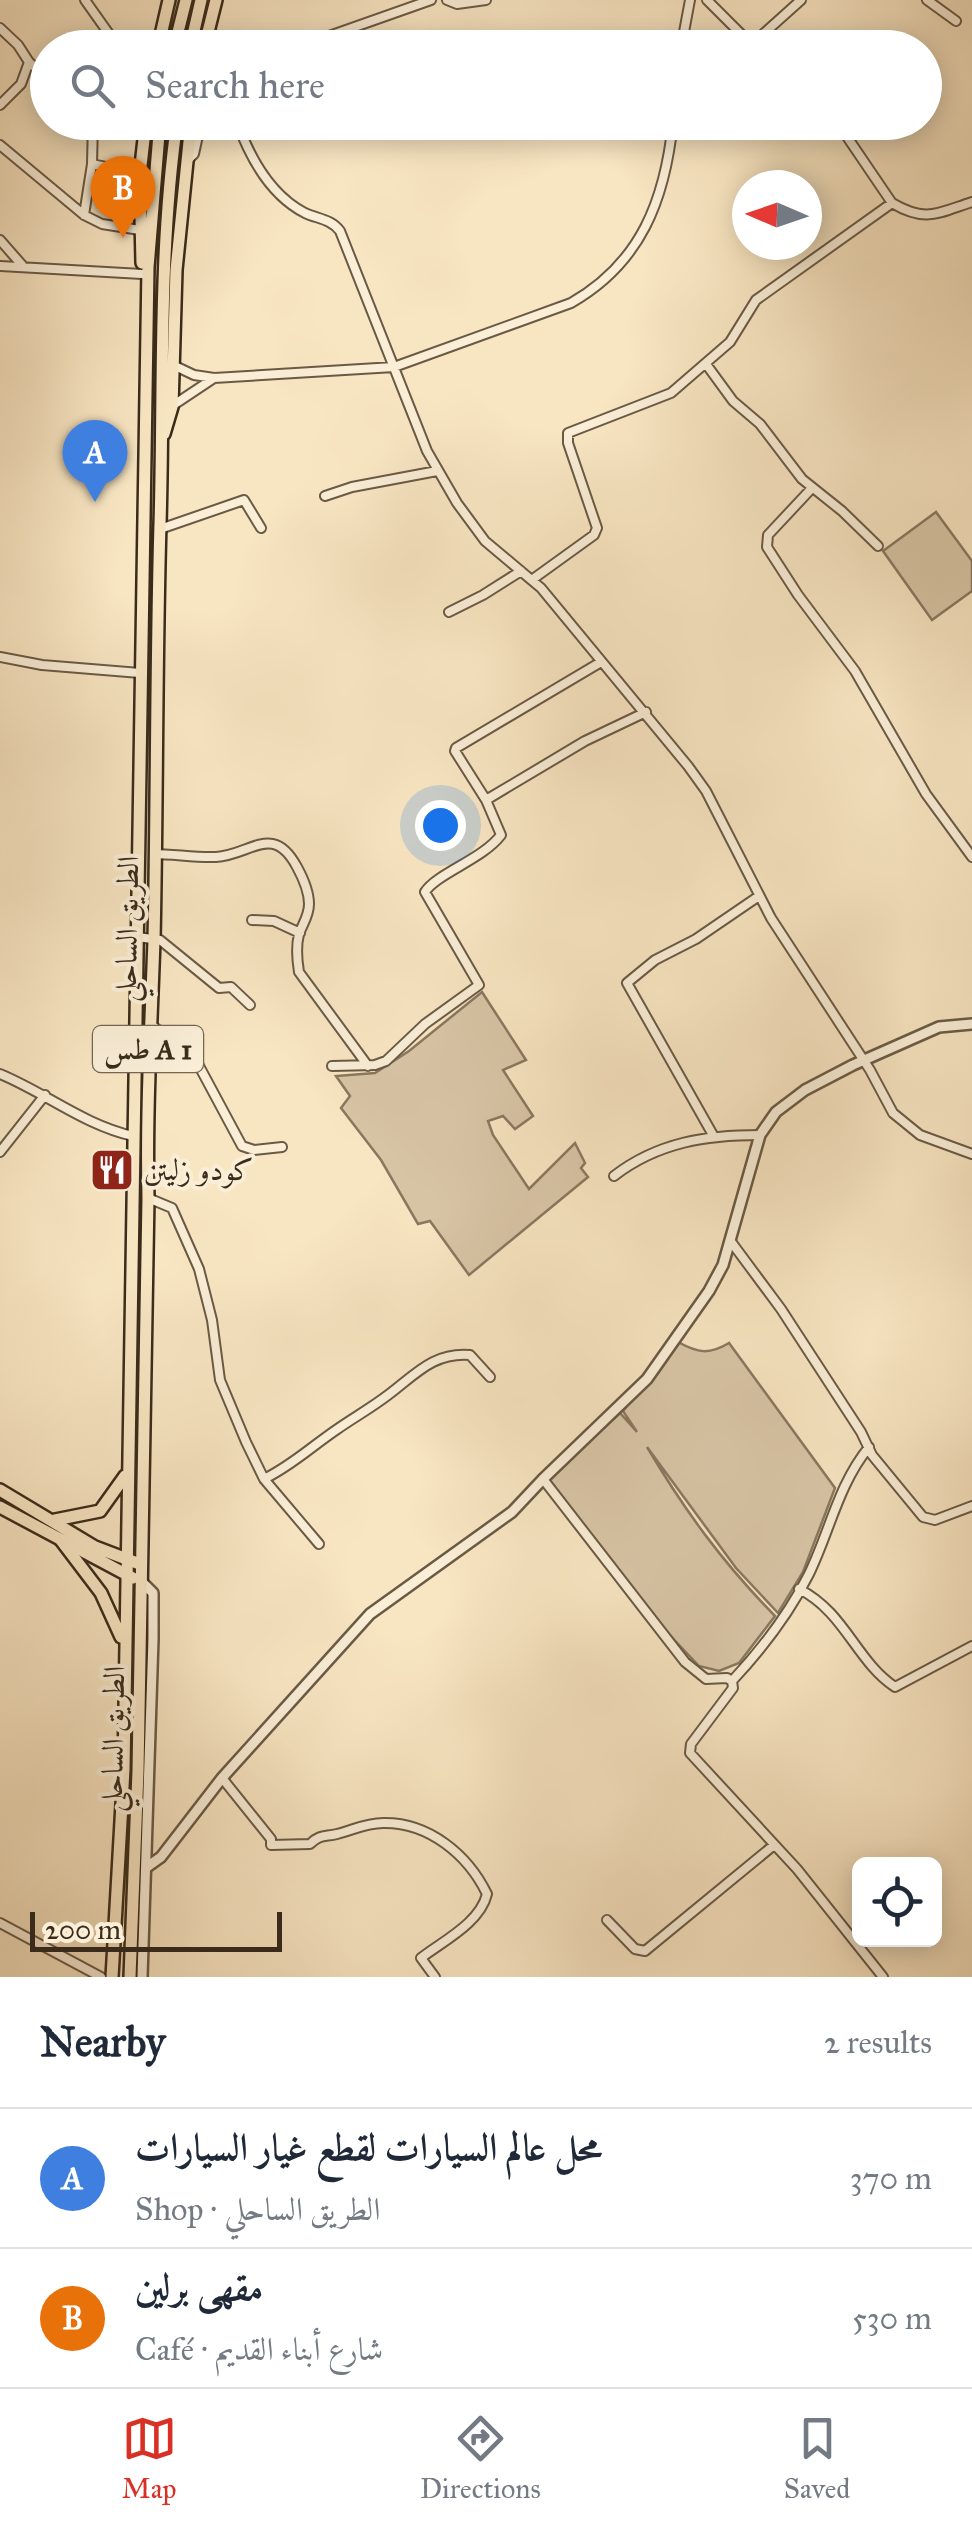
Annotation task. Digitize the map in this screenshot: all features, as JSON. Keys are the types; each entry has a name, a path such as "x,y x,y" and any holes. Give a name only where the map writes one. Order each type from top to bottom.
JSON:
{"main road":[{"path":"162,30 169,0"},
{"path":"178,30 186,0"},
{"path":"194,30 202,0"},
{"path":"208,30 216,0"},
{"path":"144,140 140,230 142,274 148,296"},
{"name":"الطريق الساحلي","path":"112,1977 124,1769 140,672 148,296 158,140"},
{"name":"الطريق الساحلي","path":"130,1977 137,1808 164,264 174,140"},
{"path":"162,437 172,407 176,270 188,140"},
{"path":"134,1046 148,1047"},
{"path":"55,1520 100,1511 128,1473"},
{"path":"0,1490 95,1547 141,1564"},
{"path":"0,1508 141,1581"},
{"path":"60,1540 100,1593 124,1644"}],"street":[{"path":"85,0 106,30"},
{"path":"346,30 430,0"},
{"path":"448,0 457,4 486,0"},
{"path":"685,30 690,0"},
{"path":"707,0 738,30"},
{"path":"770,30 801,0"},
{"path":"927,0 956,21"},
{"path":"0,28 30,62 20,84 0,105"},
{"path":"84,214 93,140"},
{"path":"186,162 194,154 197,140"},
{"path":"245,140 273,188 301,211 336,226 437,471 484,541 534,579 646,712 706,791 760,896 893,1113 920,1134 972,1154"},
{"path":"174,365 194,375 214,378 394,367 541,316 594,290 630,253 661,195 670,140"},
{"path":"849,140 892,203 922,217 972,202"},
{"path":"0,145 84,214 102,224 140,230"},
{"path":"92,164 140,174"},
{"path":"534,579 594,535 597,528 568,433 671,394 730,342 756,300 892,203"},
{"path":"0,240 22,266"},
{"path":"0,266 142,274"},
{"path":"706,364 733,401 760,424 812,488 878,546"},
{"path":"172,407 214,378"},
{"path":"326,496 352,487 437,471"},
{"path":"812,488 768,535 767,547 855,672 914,774 972,857"},
{"path":"160,529 244,500 261,528"},
{"path":"449,612 521,571"},
{"path":"0,658 140,672"},
{"path":"332,1066 368,1066 386,1060 425,1024 479,985 425,892 430,884 460,869 502,836 456,748 601,662"},
{"path":"486,800 584,741 646,712"},
{"path":"154,854 218,857 265,843 277,844 287,852 297,866 309,900 297,957 303,982 368,1066"},
{"path":"712,1135 627,983 655,960 696,939 760,896"},
{"path":"252,920 274,921 300,932"},
{"path":"137,937 154,938 219,988 231,987 250,1005"},
{"path":"150,1024 186,1050 198,1064 242,1146 254,1150 282,1147"},
{"path":"147,1867 161,1858 222,1778 370,1614 512,1512 647,1378 709,1291 732,1243 760,1135 776,1112 805,1090 863,1062 939,1028 972,1024"},
{"path":"0,1074 104,1130 132,1136"},
{"path":"0,1152 45,1096"},
{"path":"614,1176 648,1154 712,1135 760,1135"},
{"path":"148,1198 172,1208 199,1269 212,1320 220,1380 264,1478 319,1544"},
{"path":"732,1243 781,1309 880,1466 928,1520 972,1506"},
{"path":"264,1478 308,1453 432,1361 470,1355 490,1376"},
{"path":"732,1681 758,1654 809,1574 852,1468 868,1448"},
{"path":"543,1478 685,1662 706,1680 732,1681"},
{"path":"141,1581 151,1588 153,1601 144,1973"},
{"path":"799,1589 830,1608 872,1664 895,1687 972,1646"},
{"path":"732,1681 733,1688 689,1748 797,1869 884,1977"},
{"path":"222,1778 271,1839 270,1845 310,1844 320,1835 382,1822 406,1825 451,1846 487,1894 478,1913 420,1958 435,1977"},
{"path":"148,1836 171,1842"},
{"path":"607,1920 635,1949 644,1950 774,1846"},
{"path":"0,1923 101,1977"}],"shaded area":[{"path":"936,512 972,561 972,591 932,620 883,551"},
{"path":"482,992 526,1060 503,1070 533,1116 515,1129 503,1116 488,1121 493,1135 529,1189 575,1143 585,1163 581,1168 588,1177 469,1275 430,1221 418,1224 381,1160 341,1108 350,1096 336,1076 375,1073"},
{"path":"678,1342 704,1351 729,1343 835,1488 803,1572 778,1613 736,1568 647,1447 706,1536 775,1616 739,1663 719,1671 699,1666 661,1626 548,1478 620,1413 637,1432 623,1411"}],"place":[{"name":"مقهى برلين","path":"123,238"},
{"name":"محل عالم السيارات لقطع غيار السيارات","path":"95,502"},
{"name":"كودو زليتن","path":"112,1170"}]}
